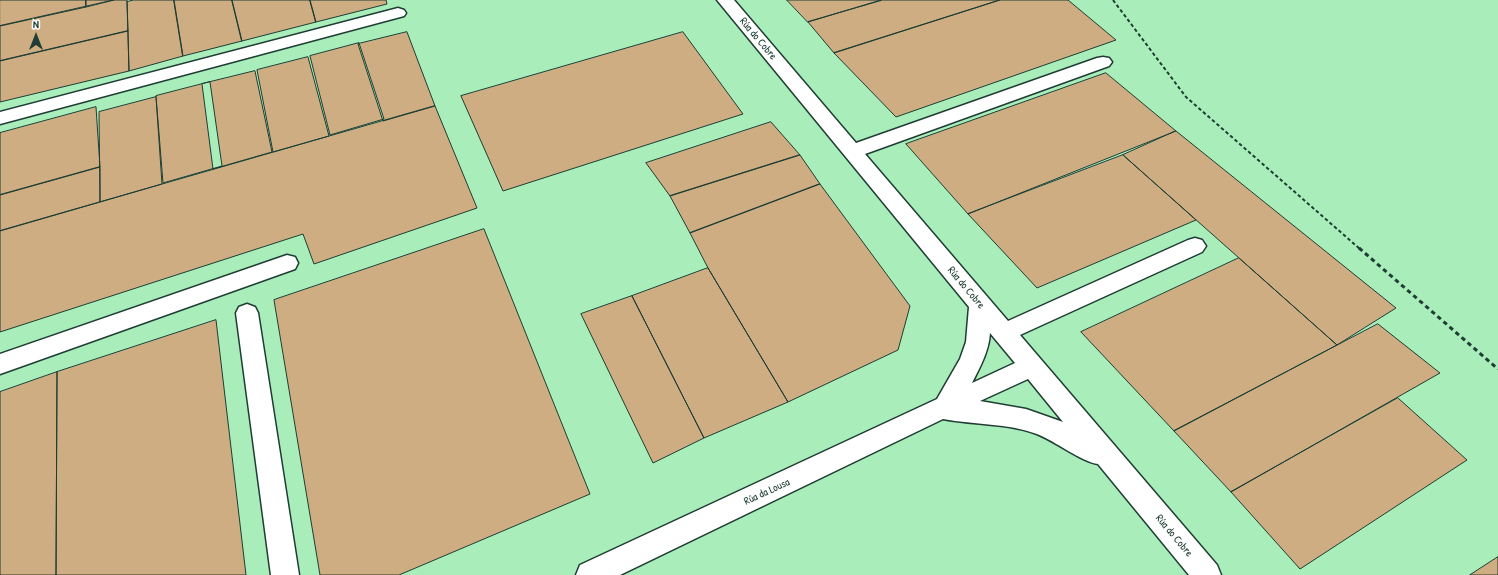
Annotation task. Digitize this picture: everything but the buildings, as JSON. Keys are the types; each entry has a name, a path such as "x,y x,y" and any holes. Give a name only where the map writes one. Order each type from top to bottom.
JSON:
{"street":[{"name":"Rúa do Cobre","path":"726,0 853,151 980,306 1207,575"},
{"path":"0,118 398,13"},
{"path":"853,151 1103,62"},
{"path":"1003,333 1195,246"},
{"path":"0,364 287,263"},
{"path":"980,306 978,342 971,362 944,409 1002,415 1037,423 1068,436 1112,462"},
{"path":"248,313 285,575"},
{"name":"Rúa da Lousa","path":"590,575 944,409 1031,366"}],"path":[{"path":"1113,0 1186,97 1498,369"}],"green space":[{"path":"0,0 1498,0 1498,575 0,575"}]}
